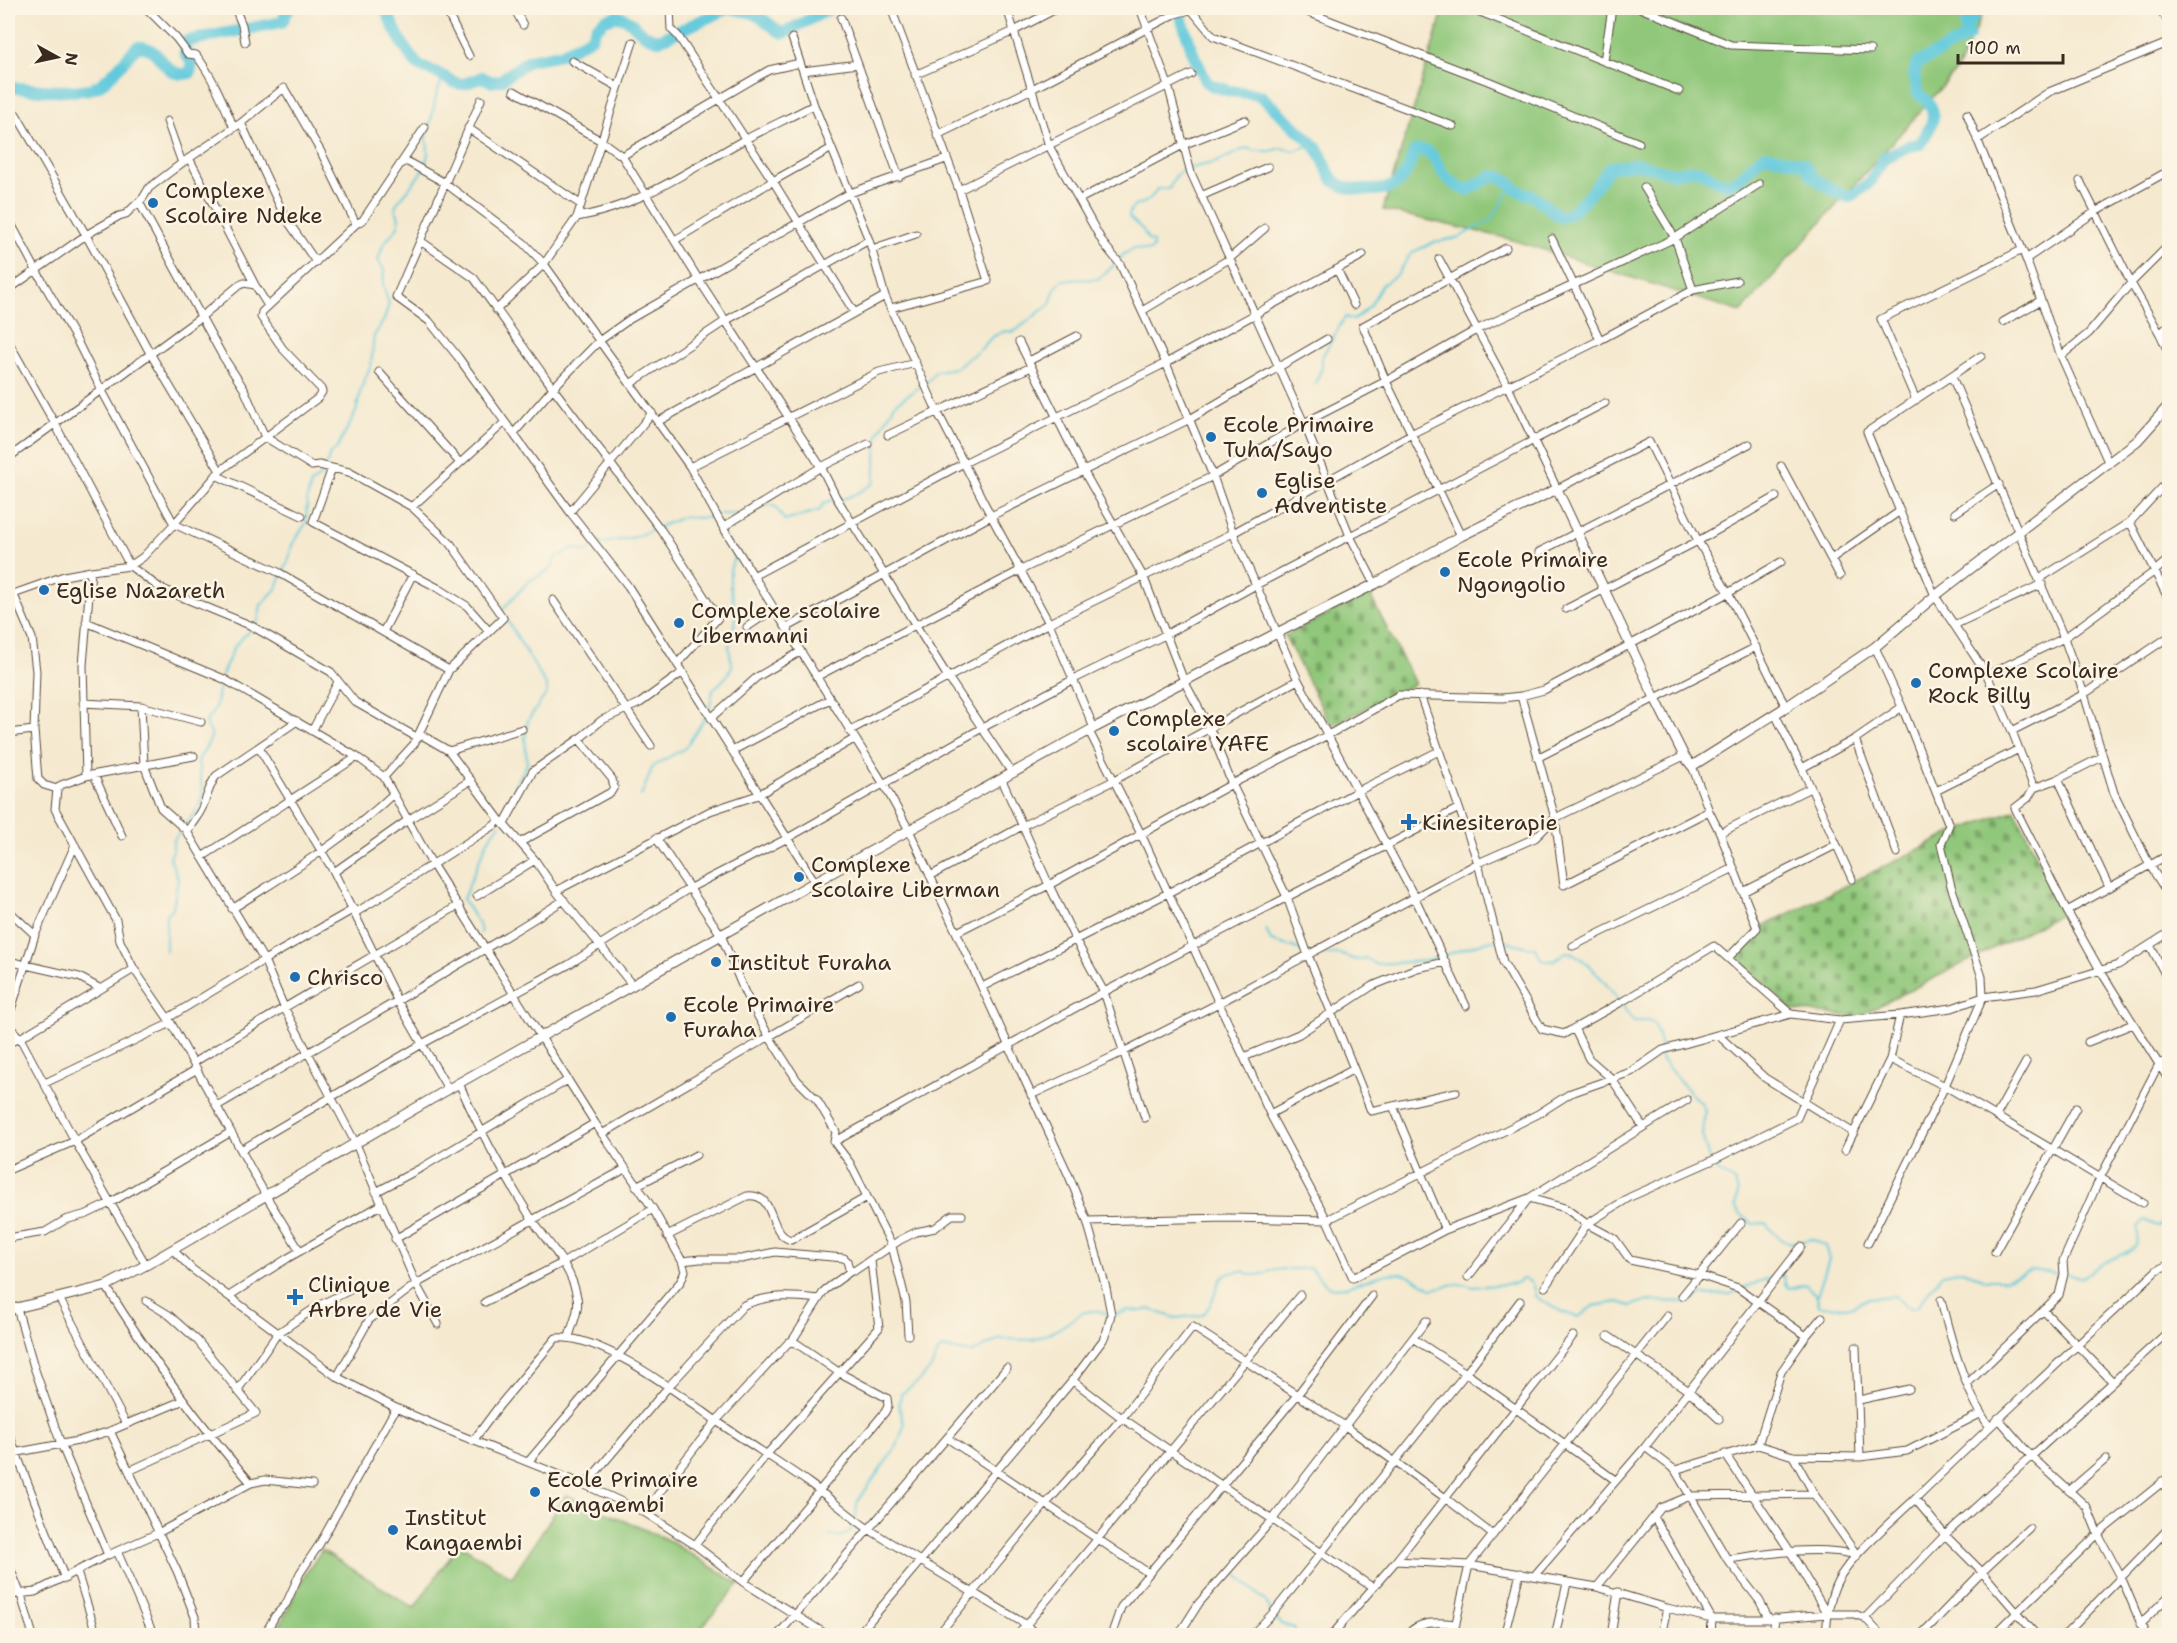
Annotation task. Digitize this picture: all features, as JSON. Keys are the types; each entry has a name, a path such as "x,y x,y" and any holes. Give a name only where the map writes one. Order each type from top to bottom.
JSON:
{"street":[{"path":"146,8 188,54 196,55 207,68 234,128"},
{"path":"235,8 245,39"},
{"path":"445,8 469,56"},
{"path":"514,8 523,25"},
{"path":"670,8 671,28 773,181 854,312"},
{"path":"891,8 959,190 988,281 891,308"},
{"path":"1007,8 1049,146 1104,243 1118,261 1166,363 1213,476 1233,533 1298,680 1356,792 1415,898 1466,1006"},
{"path":"915,75 1014,31 1058,8"},
{"path":"1140,8 1168,85 1191,173 1304,423 1350,536 1375,584"},
{"path":"1297,8 1488,81 1639,143"},
{"path":"1470,8 1678,91"},
{"path":"1604,61 1612,8"},
{"path":"1640,8 1731,45 1870,50"},
{"path":"2159,8 2169,24"},
{"path":"937,135 1032,89 1175,14 1190,9 1213,36 1453,126"},
{"path":"841,18 899,177"},
{"path":"792,38 814,105 869,240 885,296 937,411 1050,623 1113,781 1141,834 1270,1113 1327,1220 1353,1278 1445,1230 1529,1198 1687,1100"},
{"path":"496,310 544,264 577,217 603,142 633,42"},
{"path":"1977,140 2049,92 2169,42"},
{"path":"572,61 618,87"},
{"path":"622,156 769,70 800,63"},
{"path":"803,71 858,64"},
{"path":"959,190 1191,74"},
{"path":"8,290 86,235 126,214 149,188 241,123 284,88 321,152 356,224"},
{"path":"514,91 603,142 622,156 699,280 821,467 838,500 948,677 1012,774"},
{"path":"481,100 422,242 396,297 429,321 458,357 570,512 628,586 815,882"},
{"path":"577,217 599,213 646,195 814,105"},
{"path":"16,114 218,473 302,516"},
{"path":"1967,114 2026,259 2061,356 2109,464"},
{"path":"1080,200 1183,145 1245,120"},
{"path":"167,121 182,163"},
{"path":"241,123 285,217 316,262"},
{"path":"57,789 45,785 38,779 34,730 37,691 32,638 9,595 64,576 130,566 143,557 218,473 318,398 322,392 283,349 261,318 262,312 363,220 424,127"},
{"path":"468,128 580,204"},
{"path":"675,240 832,148"},
{"path":"189,158 268,306"},
{"path":"514,433 553,388 599,341 630,319 850,193 946,159"},
{"path":"400,164 406,161 445,183 524,243 544,264 690,467 723,527 883,783 909,830 1069,1176 1087,1221 1111,1316 1103,1341 857,1635"},
{"path":"1201,195 1268,167"},
{"path":"2026,259 2095,212 2163,174"},
{"path":"2080,181 2131,283 2160,334 2169,356"},
{"path":"816,677 1022,570 1213,476 1304,423 1386,381 1478,329 1675,238 1759,184"},
{"path":"1644,187 1675,238 1693,290"},
{"path":"139,202 222,355 243,389 265,437 312,466 319,465 349,472 412,507 451,544 503,618 449,669 419,736 384,777"},
{"path":"8,218 77,341 174,524 281,574 449,669"},
{"path":"1142,311 1229,259 1265,228"},
{"path":"872,249 916,234"},
{"path":"1552,239 1600,340"},
{"path":"630,384 727,320 869,240"},
{"path":"422,242 474,278 553,388 659,528 718,618 677,664"},
{"path":"2061,356 2089,333 2131,283 2169,244"},
{"path":"1461,536 1386,381 1363,326 1506,248"},
{"path":"1916,400 1881,320 2022,250"},
{"path":"753,576 964,464 1166,363 1363,255"},
{"path":"1439,259 1508,387 1606,590 1655,698 1684,756 1692,766 1708,811 1720,832 1756,928 1728,958"},
{"path":"1337,269 1354,304"},
{"path":"849,731 1050,623 1233,533 1411,434 1508,387 1693,290 1737,280"},
{"path":"8,458 201,317 238,286 244,283 255,285"},
{"path":"659,422 885,296"},
{"path":"2003,322 2040,301"},
{"path":"2160,334 2169,324"},
{"path":"888,435 1030,364 1077,336"},
{"path":"786,628 991,516 1190,419 1328,339"},
{"path":"8,341 130,566 160,588 252,627 331,672 355,702 449,751 502,822 535,860 556,891 633,986"},
{"path":"1019,342 1084,472 1144,578 1184,681 1210,729 1232,784 1287,897 1371,1111 1456,1092"},
{"path":"1981,356 1867,432 1935,596 1987,675 2034,788"},
{"path":"690,467 879,372 916,363"},
{"path":"379,372 460,463"},
{"path":"1952,376 2064,638 2084,694 2114,793 2149,864 2169,897"},
{"path":"241,1150 422,1044 567,964 690,888 786,839 982,728 1072,680 1165,635 1605,403"},
{"path":"1692,766 1875,647 1935,596 2137,441 2169,404"},
{"path":"570,512 652,413"},
{"path":"412,507 506,422"},
{"path":"108,1555 61,1444 34,1367 10,1309 106,1286 146,1265 448,1089 815,882 1091,729 1375,584 1461,536 1649,442 1698,541 1728,593 1786,707"},
{"path":"723,527 821,467 868,444"},
{"path":"1539,552 1749,444"},
{"path":"1781,466 1840,576"},
{"path":"330,467 313,522 413,574 467,606 489,631"},
{"path":"1954,625 2041,582 2130,522 2169,479"},
{"path":"1955,513 1999,484"},
{"path":"1566,609 1698,541 1776,496"},
{"path":"1832,559 1900,511"},
{"path":"2130,522 2169,602"},
{"path":"1987,675 2064,638 2156,572 2169,558"},
{"path":"957,932 1328,735 1398,694 1478,699 1521,696 1544,690 1728,593 1781,562"},
{"path":"86,776 83,703 86,622 92,572"},
{"path":"383,632 413,574"},
{"path":"553,600 651,746"},
{"path":"747,627 774,609"},
{"path":"86,622 221,678 357,757 384,777 432,864 595,1124 653,1209 682,1261 685,1271 681,1281 528,1462"},
{"path":"2012,731 2084,694 2169,636"},
{"path":"1537,758 1756,647"},
{"path":"1868,1243 1945,1086 1983,997 1982,977 1951,886 1941,844 1949,825 1902,706 1875,647"},
{"path":"711,718 757,677 800,652"},
{"path":"45,1083 170,1021 264,960 354,911 502,822 533,771 602,720 640,703 683,672"},
{"path":"930,876 1024,825 1113,781 1298,680"},
{"path":"312,731 338,682"},
{"path":"1420,695 1479,863 1503,962 1542,1029 1564,1034 1714,946 1791,1014"},
{"path":"1521,696 1555,818 1564,885 1708,811"},
{"path":"732,751 830,699"},
{"path":"83,703 141,706 201,722"},
{"path":"141,706 144,765 161,808 185,830 264,960 284,1007 330,1099 356,1144 395,1239 438,1324"},
{"path":"1802,768 1855,739 1902,706"},
{"path":"1775,714 1852,879"},
{"path":"185,830 201,812 209,787 216,776 297,721"},
{"path":"449,751 522,729"},
{"path":"8,733 34,730"},
{"path":"521,842 611,792 615,787 612,779 579,739"},
{"path":"556,891 710,811 758,795 854,739"},
{"path":"1855,739 1897,853"},
{"path":"259,748 334,872 398,1002 448,1089"},
{"path":"1936,791 2019,749"},
{"path":"982,987 1168,893 1356,792 1439,751"},
{"path":"194,756 86,776 61,784 57,789 56,809 116,920 120,941 134,969 170,1021 265,1194 300,1251"},
{"path":"1031,1095 1219,1003 1479,863 1535,838 1555,818 1684,756"},
{"path":"202,857 357,757"},
{"path":"2102,757 2034,788 2028,798 2015,808 2067,911 2100,970 2169,1082"},
{"path":"94,775 122,836"},
{"path":"2058,779 2109,887"},
{"path":"334,872 408,820 471,780"},
{"path":"1002,780 1049,885 1104,992 1145,1118"},
{"path":"1720,832 1810,788"},
{"path":"232,909 322,852 369,817 393,794"},
{"path":"834,1142 1104,992 1459,808"},
{"path":"656,838 721,935 745,993 770,1038 797,1080 817,1100 836,1132 834,1142 850,1163 892,1246 906,1302 908,1335"},
{"path":"8,1019 35,935 75,845"},
{"path":"1743,892 1836,845"},
{"path":"2067,911 2169,854"},
{"path":"477,896 535,860"},
{"path":"1573,946 1734,868"},
{"path":"217,1106 487,950 564,900"},
{"path":"8,1169 75,1141 284,1007 376,955 459,904"},
{"path":"8,910 35,935"},
{"path":"1087,1221 1229,1218 1327,1220 1538,1114 1571,1093 1631,1072 1661,1051 1791,1014 1840,1020 1900,1015 1952,1008 1983,997 2036,990 2118,965 2169,932"},
{"path":"2150,945 2169,984"},
{"path":"1244,1057 1299,1034 1372,986 1444,958"},
{"path":"8,961 79,977 101,989"},
{"path":"8,1043 134,969"},
{"path":"602,1134 859,984"},
{"path":"1845,1150 1890,1059 1900,1015"},
{"path":"1545,1287 1587,1224 1630,1197 1797,1118 1840,1020"},
{"path":"2088,1042 2133,1024"},
{"path":"8,1025 20,1038 75,1141 146,1265"},
{"path":"1574,1028 1589,1059 1612,1079 1643,1127"},
{"path":"1718,1035 1765,1078 1854,1133"},
{"path":"1890,1059 1945,1086 2143,1203"},
{"path":"1968,1383 2059,1295 2064,1274 2063,1261 2100,1178 2159,1064 2169,1059"},
{"path":"1996,1116 2026,1062"},
{"path":"1270,1113 1354,1069"},
{"path":"376,1192 568,1080"},
{"path":"459,1083 506,1175 532,1219 564,1262 577,1296 578,1305 569,1337"},
{"path":"1393,1106 1445,1230"},
{"path":"1995,1252 2076,1108"},
{"path":"395,1239 595,1124"},
{"path":"8,1238 45,1232 66,1220 87,1214 110,1203 231,1132"},
{"path":"636,1186 696,1155"},
{"path":"337,1377 369,1320 416,1284 625,1169"},
{"path":"667,1236 747,1196 755,1195 766,1204 782,1236 791,1240 867,1197"},
{"path":"1529,1198 1565,1208 1587,1224 1615,1239 1630,1260 1698,1275 1739,1290 1806,1336"},
{"path":"1468,1277 1529,1198"},
{"path":"229,1296 300,1251 379,1206 383,1208"},
{"path":"485,1302 564,1262 653,1209"},
{"path":"644,1512 716,1421 787,1343 792,1341 825,1290 851,1271 916,1232 935,1228 952,1215 962,1215"},
{"path":"1682,1296 1741,1223"},
{"path":"1534,1576 1645,1447 1800,1247"},
{"path":"173,1250 192,1269 337,1377 396,1408 585,1485 644,1512 695,1545 743,1582 829,1635"},
{"path":"682,1261 741,1259 783,1251 844,1258 851,1271"},
{"path":"695,1545 768,1454 879,1328 871,1261"},
{"path":"1826,1635 1827,1614 1837,1582 1857,1555 1989,1426 2079,1345 2157,1270 2169,1264"},
{"path":"237,1391 278,1333 318,1306 360,1285"},
{"path":"106,1286 139,1338 184,1401 250,1483"},
{"path":"585,1485 669,1386 744,1305 759,1298 785,1295 819,1299"},
{"path":"1017,1635 1300,1295"},
{"path":"1111,1635 1120,1606 1298,1394 1372,1296"},
{"path":"59,1298 126,1424"},
{"path":"1941,1300 1953,1350 1980,1414 1989,1426"},
{"path":"129,1471 256,1413 197,1340 169,1316 146,1301"},
{"path":"1251,1635 1272,1614 1394,1463 1520,1301"},
{"path":"2043,1310 2112,1381"},
{"path":"1453,1635 1469,1565 1667,1316"},
{"path":"1758,1445 1781,1372 1822,1317"},
{"path":"1178,1635 1199,1603 1274,1519 1426,1321"},
{"path":"937,1635 1046,1504 1122,1418 1192,1327 1345,1426 1444,1497 1492,1535"},
{"path":"1865,1618 1945,1535 2169,1330"},
{"path":"1330,1635 1396,1561 1444,1497 1574,1336"},
{"path":"1608,1336 1689,1391 1719,1419"},
{"path":"473,1441 556,1338 569,1337 618,1356 669,1386 716,1421 820,1491 869,1529 1025,1624 1038,1635"},
{"path":"1414,1339 1516,1408 1615,1480"},
{"path":"743,1582 888,1406 887,1398 840,1373 792,1341"},
{"path":"1856,1347 1860,1456"},
{"path":"777,1635 1007,1368"},
{"path":"1072,1380 1122,1418 1372,1587"},
{"path":"1859,1400 1909,1389"},
{"path":"11,1453 78,1441 110,1431 184,1401"},
{"path":"264,1635 275,1616 286,1604 300,1573 319,1545 396,1408"},
{"path":"1675,1470 1758,1445 1793,1456 1860,1456 1907,1451 1980,1414"},
{"path":"1998,1418 2031,1456 2087,1507 2146,1635"},
{"path":"110,1431 177,1571 192,1608 197,1628 196,1635"},
{"path":"8,1432 11,1453 65,1578"},
{"path":"947,1438 1148,1572"},
{"path":"1645,1447 1675,1470 1727,1559 1772,1619 1773,1635"},
{"path":"1725,1454 1790,1551 1827,1614"},
{"path":"1793,1456 1814,1494 1857,1555"},
{"path":"2069,1491 2106,1459"},
{"path":"1993,1635 2098,1534 2169,1476"},
{"path":"8,1595 36,1592 108,1555 158,1533 250,1483 266,1480 312,1485"},
{"path":"2162,1481 2169,1493"},
{"path":"1597,1587 1661,1508 1690,1496 1814,1494"},
{"path":"1915,1499 2037,1635"},
{"path":"1654,1517 1712,1619 1711,1635"},
{"path":"2064,1635 2122,1579 2169,1527"},
{"path":"1920,1635 1982,1572 2030,1528"},
{"path":"117,1551 154,1635"},
{"path":"1727,1559 1790,1551 1840,1551 1857,1555"},
{"path":"1396,1561 1469,1565 1597,1587 1712,1619 1772,1619 1854,1614 1865,1618 1882,1635"},
{"path":"8,1563 33,1635"},
{"path":"77,1572 97,1635"},
{"path":"1504,1635 1520,1573"},
{"path":"1555,1635 1567,1583"},
{"path":"1611,1635 1618,1592"},
{"path":"2140,1624 2169,1595"},
{"path":"1661,1635 1667,1608"},
{"path":"1406,1635 1431,1622 1456,1624"}],"green space":[{"path":"1444,8 1985,8 1957,70 1741,312 1506,238 1383,210"},
{"path":"1369,593 1415,684 1331,726 1285,636"},
{"path":"2015,810 2063,913 1857,1017 1792,1010 1735,956 1759,928 1952,833"},
{"path":"566,1495 668,1540 739,1584 695,1635 275,1635 303,1578 322,1550 414,1608 459,1544 512,1577"}],"waterway":[{"path":"8,87 66,91 96,87 112,74 137,47 152,51 173,71 180,74 190,73 192,63 185,53 187,41 282,22 289,8"},
{"path":"385,8 395,30 418,65 457,84 482,77 492,82 501,80 529,60 561,54 591,38 596,28 605,20 618,16 629,21 651,38 659,40 729,8 752,13 784,33 831,8"},
{"path":"1178,8 1193,53 1206,81 1230,91 1261,96 1309,140 1323,158 1334,181 1342,186 1371,190 1394,185 1406,173 1415,151 1421,150 1430,153 1445,176 1461,188 1468,190 1490,177 1497,176 1508,181 1517,190 1535,197 1560,217 1573,211 1610,167 1638,164 1674,173 1696,170 1721,182 1730,183 1740,178 1765,155 1803,163 1814,178 1848,197 1871,181 1884,158 1909,146 1920,144 1929,130 1933,111 1926,100 1918,94 1914,73 1918,63 1969,36 1965,27 1981,8"},
{"path":"327,464 330,453 336,450 356,412 361,389 371,365 374,336 384,320 389,304 383,285 384,270 378,260 383,246 398,225 395,208 397,203 421,173 425,164 428,155 425,137 437,92 444,78"},
{"path":"760,508 766,505 775,506 785,521 820,510 823,504 856,494 874,483 878,434 895,404 928,381 936,371 955,368 981,349 992,337 1005,331 1014,332 1050,304 1055,289 1062,280 1098,279 1123,255 1134,248 1150,251 1153,248 1153,242 1149,241 1143,230 1129,217 1131,209 1148,200 1157,189 1169,189 1175,177 1182,170 1217,162 1246,148 1257,151 1281,148 1294,151 1313,144"},
{"path":"1315,384 1322,368 1322,357 1345,317 1354,320 1370,306 1382,285 1398,274 1411,253 1432,243 1460,237 1492,219 1512,186"},
{"path":"222,675 234,647 258,621 261,605 276,589 289,559 292,545 306,523 307,499 311,484 322,475 325,469"},
{"path":"720,514 738,514"},
{"path":"501,611 529,581 551,569 556,556 572,548 586,552 599,544 635,537 683,517 714,516"},
{"path":"709,710 713,690 732,667 729,647 737,614 730,587 730,570 735,556 719,527"},
{"path":"506,618 547,687 547,693 528,720 525,739 527,764 516,784 515,799"},
{"path":"166,951 166,915 173,908 178,879 170,858 173,841 198,808 203,795 198,761 211,738 211,733 205,723 215,709 220,680"},
{"path":"641,796 653,766 685,748 707,715"},
{"path":"481,933 479,925 463,899 488,840 500,824"},
{"path":"1266,929 1271,941 1304,952"},
{"path":"1315,955 1339,954 1356,960 1366,958 1375,964 1426,961 1491,940 1503,941 1535,948 1542,960 1546,961 1555,960 1566,952 1573,954 1595,971 1619,1000"},
{"path":"1622,1005 1634,1022 1648,1020 1654,1023 1660,1043 1661,1059 1702,1104 1705,1112 1702,1135 1709,1159"},
{"path":"1712,1163 1719,1172 1735,1181 1738,1193 1735,1206 1740,1214 1753,1224 1765,1223 1785,1241 1812,1239 1825,1246 1829,1259 1817,1296"},
{"path":"2067,1275 2082,1277 2105,1262 2131,1250 2136,1246 2138,1228 2144,1220 2157,1226 2166,1223 2170,1197"},
{"path":"856,1517 857,1502 897,1446 904,1425 899,1406 901,1394 927,1373 942,1348 972,1353 1000,1339 1033,1340 1058,1329 1082,1313 1091,1311 1099,1311 1112,1316 1129,1310 1149,1309 1175,1318 1203,1315 1209,1307 1220,1280 1232,1272 1243,1271 1255,1275 1279,1269 1310,1268 1324,1283 1334,1288 1391,1274 1409,1276 1432,1289 1457,1284 1473,1287 1517,1283 1523,1279 1531,1283 1535,1296 1539,1299 1563,1312 1579,1317 1593,1306 1618,1302 1630,1306 1646,1301 1691,1302 1701,1295 1731,1294 1738,1290"},
{"path":"1743,1288 1776,1275 1783,1276 1789,1288 1805,1284 1817,1296 1819,1306 1851,1307 1869,1298 1896,1296 1905,1306 1911,1308 1917,1307 1942,1274 1963,1270 1985,1280 2005,1280 2032,1270 2061,1274"},
{"path":"830,1536 839,1537 849,1533 854,1522"},
{"path":"1236,1574 1266,1602 1271,1611"},
{"path":"1274,1616 1281,1624 1294,1628 1295,1636"}],"place":[{"name":"Complexe Scolaire Ndeke","path":"153,203"},
{"name":"Ecole Primaire Tuha/Sayo","path":"1211,437"},
{"name":"Eglise Adventiste","path":"1262,493"},
{"name":"Ecole Primaire Ngongolio","path":"1445,572"},
{"name":"Eglise Nazareth","path":"44,590"},
{"name":"Complexe scolaire Libermanni","path":"679,623"},
{"name":"Complexe Scolaire Rock Billy","path":"1916,683"},
{"name":"Complexe scolaire YAFE","path":"1114,731"},
{"name":"Kinesiterapie","path":"1409,822"},
{"name":"Complexe Scolaire Liberman","path":"799,877"},
{"name":"Institut Furaha","path":"716,962"},
{"name":"Chrisco","path":"295,977"},
{"name":"Ecole Primaire Furaha","path":"671,1017"},
{"name":"Clinique Arbre de Vie","path":"295,1297"},
{"name":"Ecole Primaire Kangaembi","path":"535,1492"},
{"name":"Institut Kangaembi","path":"393,1530"}]}
